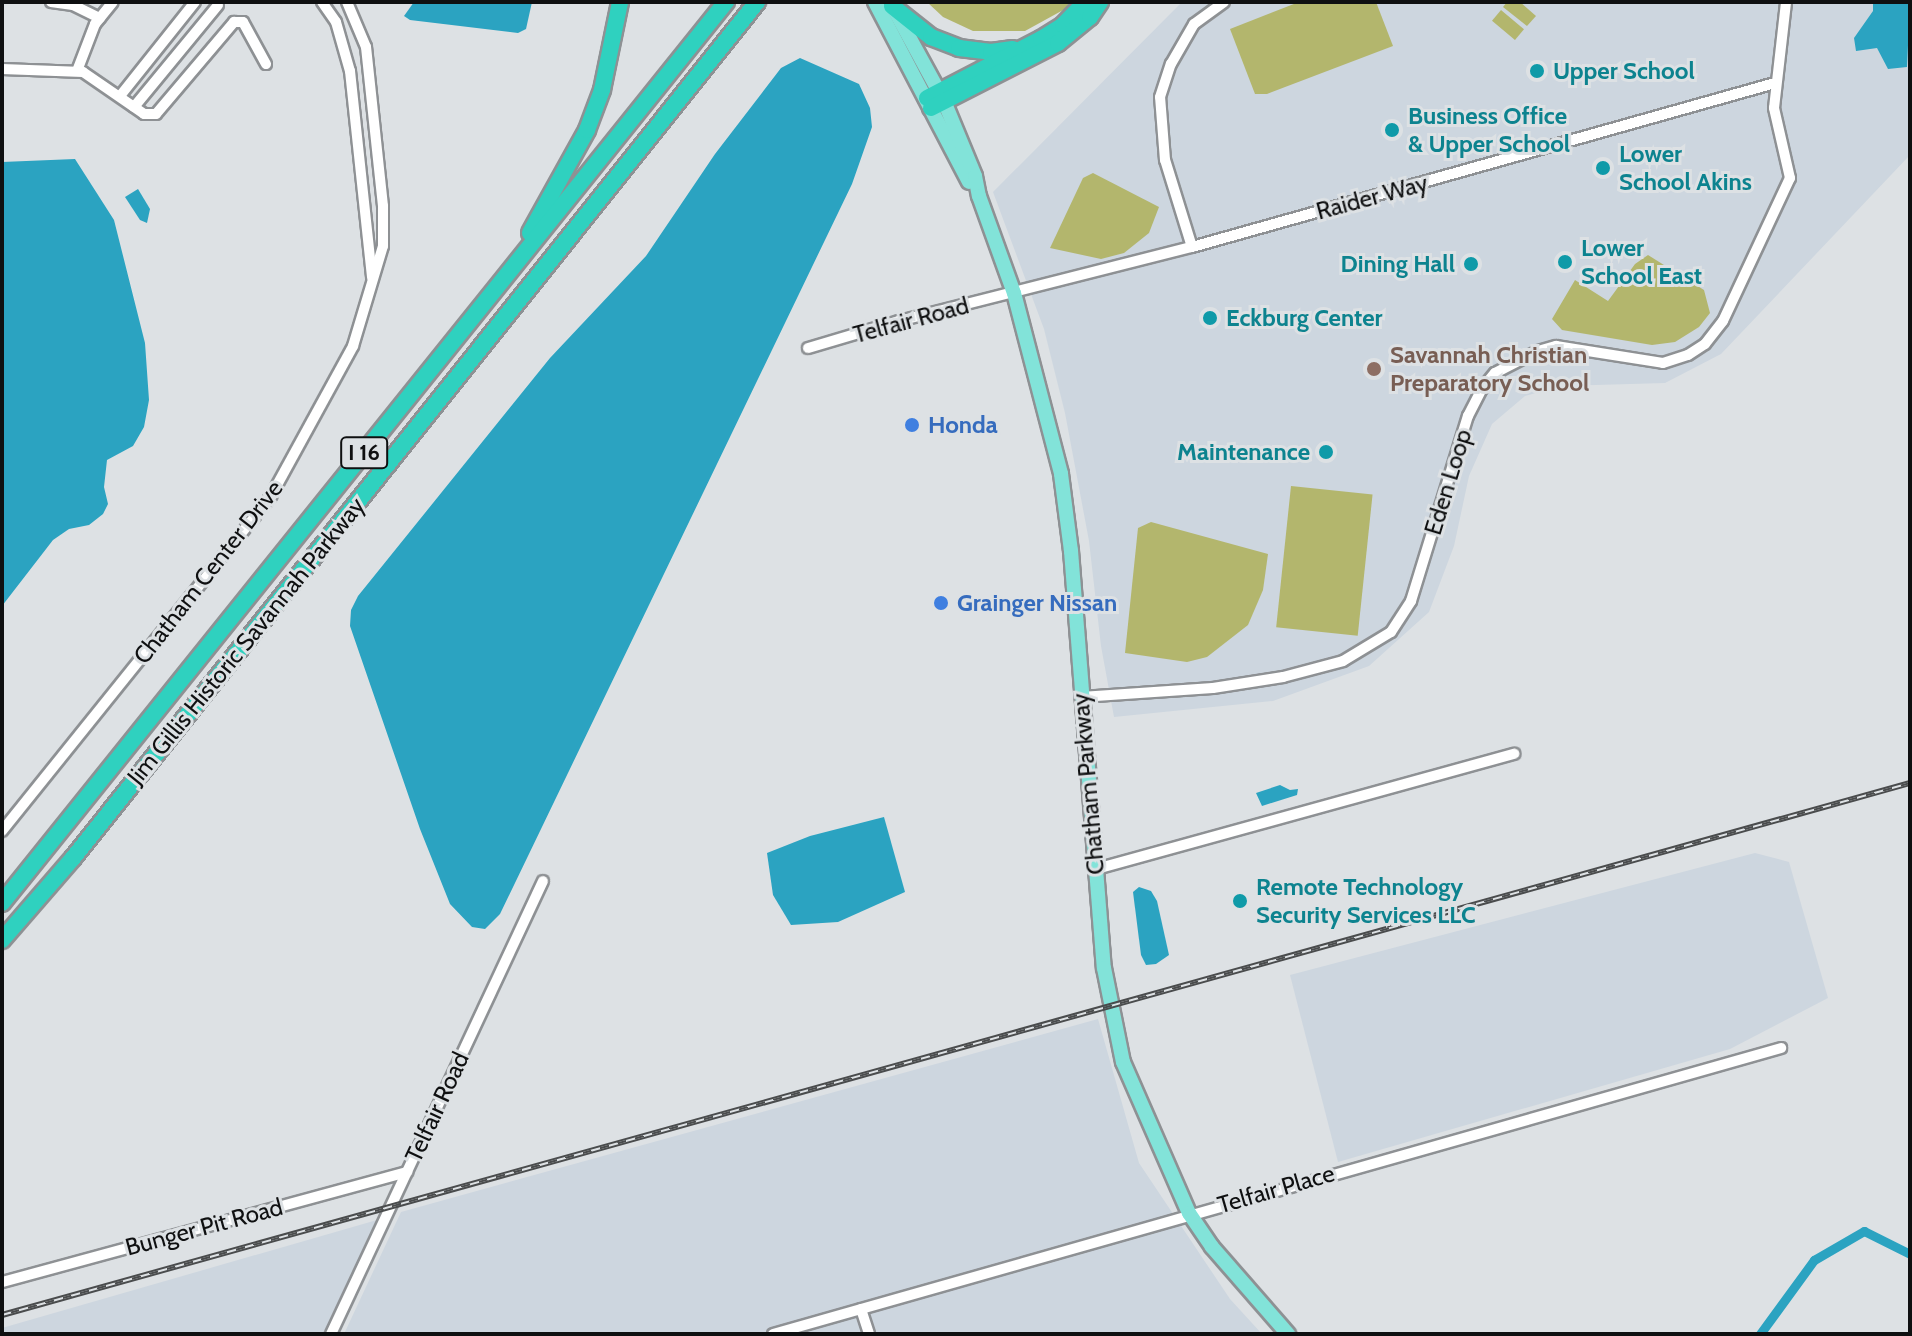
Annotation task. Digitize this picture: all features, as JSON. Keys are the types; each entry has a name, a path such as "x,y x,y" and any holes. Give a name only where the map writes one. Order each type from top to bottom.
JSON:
{"highway":[{"path":"488,297 529,233 587,130 605,79 620,2"},
{"name":"Jim Gillis Historic Savannah Parkway","path":"2,903 726,2"},
{"name":"Jim Gillis Historic Savannah Parkway","path":"2,940 73,858 757,2"},
{"path":"935,99 1063,25 1085,2"},
{"path":"935,99 1058,43 1090,17 1100,2"},
{"path":"891,4 931,37 959,48 991,52 1011,50 1041,39"}],"main road":[{"name":"Chatham Parkway","path":"875,2 935,99"},
{"name":"Chatham Parkway","path":"891,4 979,196 1014,293 1061,474 1071,551 1104,968 1123,1062 1189,1213 1212,1247 1288,1334"}],"street":[{"path":"51,2 73,5 100,18"},
{"path":"77,71 100,18 113,2"},
{"path":"120,96 195,2"},
{"name":"Chatham Center Drive","path":"322,2 336,22 350,71 373,288"},
{"name":"Chatham Center Drive","path":"2,831 271,496 353,346 373,288 383,246 383,206 366,47 360,26 347,2"},
{"path":"1192,247 1165,160 1160,97 1171,64 1194,24 1224,2"},
{"name":"Eden Loop","path":"1081,697 1213,688 1283,677 1343,661 1391,632 1411,601 1468,416 1481,390 1495,373 1538,351 1556,346 1663,363 1688,355 1705,344 1723,321 1790,178 1774,108 1786,2"},
{"path":"134,107 218,3"},
{"path":"2,69 77,71 98,79 144,114 156,114 234,22 243,22 266,64"},
{"name":"Raider Way","path":"1014,293 1192,247 1775,83"},
{"name":"Telfair Road","path":"808,348 1014,293"},
{"path":"1096,869 1514,754"},
{"name":"Telfair Road","path":"331,1334 543,881"},
{"name":"Telfair Place","path":"773,1334 1189,1213 1781,1048"},
{"name":"Bunger Pit Road","path":"2,1282 407,1172"},
{"path":"861,1309 869,1334"}],"shaded area":[{"name":"Savannah Christian Preparatory School","path":"1182,2 1910,2 1910,155 1721,354 1665,383 1561,386 1525,396 1492,424 1469,476 1454,546 1429,612 1369,666 1273,701 1114,717 1101,646 1089,541 1065,413 1044,329 993,192"},
{"path":"1755,853 1789,862 1828,998 1730,1049 1338,1162 1290,975"},
{"path":"1098,1019 1139,1163 1230,1299 1262,1334 344,1334 401,1212"},
{"path":"377,1220 323,1334 2,1334 2,1328"}],"green space":[{"path":"927,2 1070,2 1065,9 1025,31 973,31 943,17"},
{"path":"1299,2 1376,2 1393,46 1267,94 1255,94 1230,29"},
{"path":"1507,2 1520,2 1536,16 1527,26 1503,7"},
{"path":"1501,10 1524,29 1515,40 1492,21"},
{"path":"1093,173 1159,207 1149,233 1124,253 1101,259 1050,248 1083,178"},
{"path":"1648,255 1704,290 1710,313 1699,327 1675,342 1652,345 1562,330 1552,319 1575,280 1608,301 1635,264"},
{"path":"1291,486 1373,495 1358,636 1276,627"},
{"path":"1151,522 1268,554 1263,590 1248,625 1207,657 1187,662 1125,653 1138,528"}],"water":[{"path":"414,2 532,2 526,29 518,33 410,20 404,16"},
{"path":"1873,2 1910,2 1907,67 1888,69 1877,48 1856,51 1854,38 1873,11"},
{"path":"800,58 859,84 870,108 872,127 852,184 500,914 485,929 472,927 450,904 420,829 350,626 351,610 358,596 550,358 646,256 715,154 781,68"},
{"path":"75,159 114,220 145,343 149,400 144,427 133,446 107,460 104,487 108,504 103,514 89,525 69,529 53,540 2,606 2,162"},
{"path":"138,189 150,209 147,223 140,220 125,197"},
{"path":"1280,785 1290,790 1298,789 1297,795 1262,806 1256,793"},
{"path":"884,817 905,892 838,922 791,925 773,895 767,853 810,836"},
{"path":"1139,887 1151,891 1157,901 1169,955 1156,964 1146,965 1141,955 1133,892"}],"waterway":[{"path":"1760,1334 1814,1260 1864,1231 1910,1254"}],"railway":[{"path":"2,1315 1910,783"}],"place":[{"name":"Upper School","path":"1537,71"},
{"name":"Business Office & Upper School","path":"1392,130"},
{"name":"Lower School Akins","path":"1603,168"},
{"name":"Lower School East","path":"1565,262"},
{"name":"Dining Hall","path":"1471,264"},
{"name":"Eckburg Center","path":"1210,318"},
{"name":"Savannah Christian Preparatory School","path":"1374,369"},
{"name":"Honda","path":"912,425"},
{"name":"Maintenance","path":"1326,452"},
{"name":"Grainger Nissan","path":"941,603"},
{"name":"Remote Technology Security Services LLC","path":"1240,901"}]}
